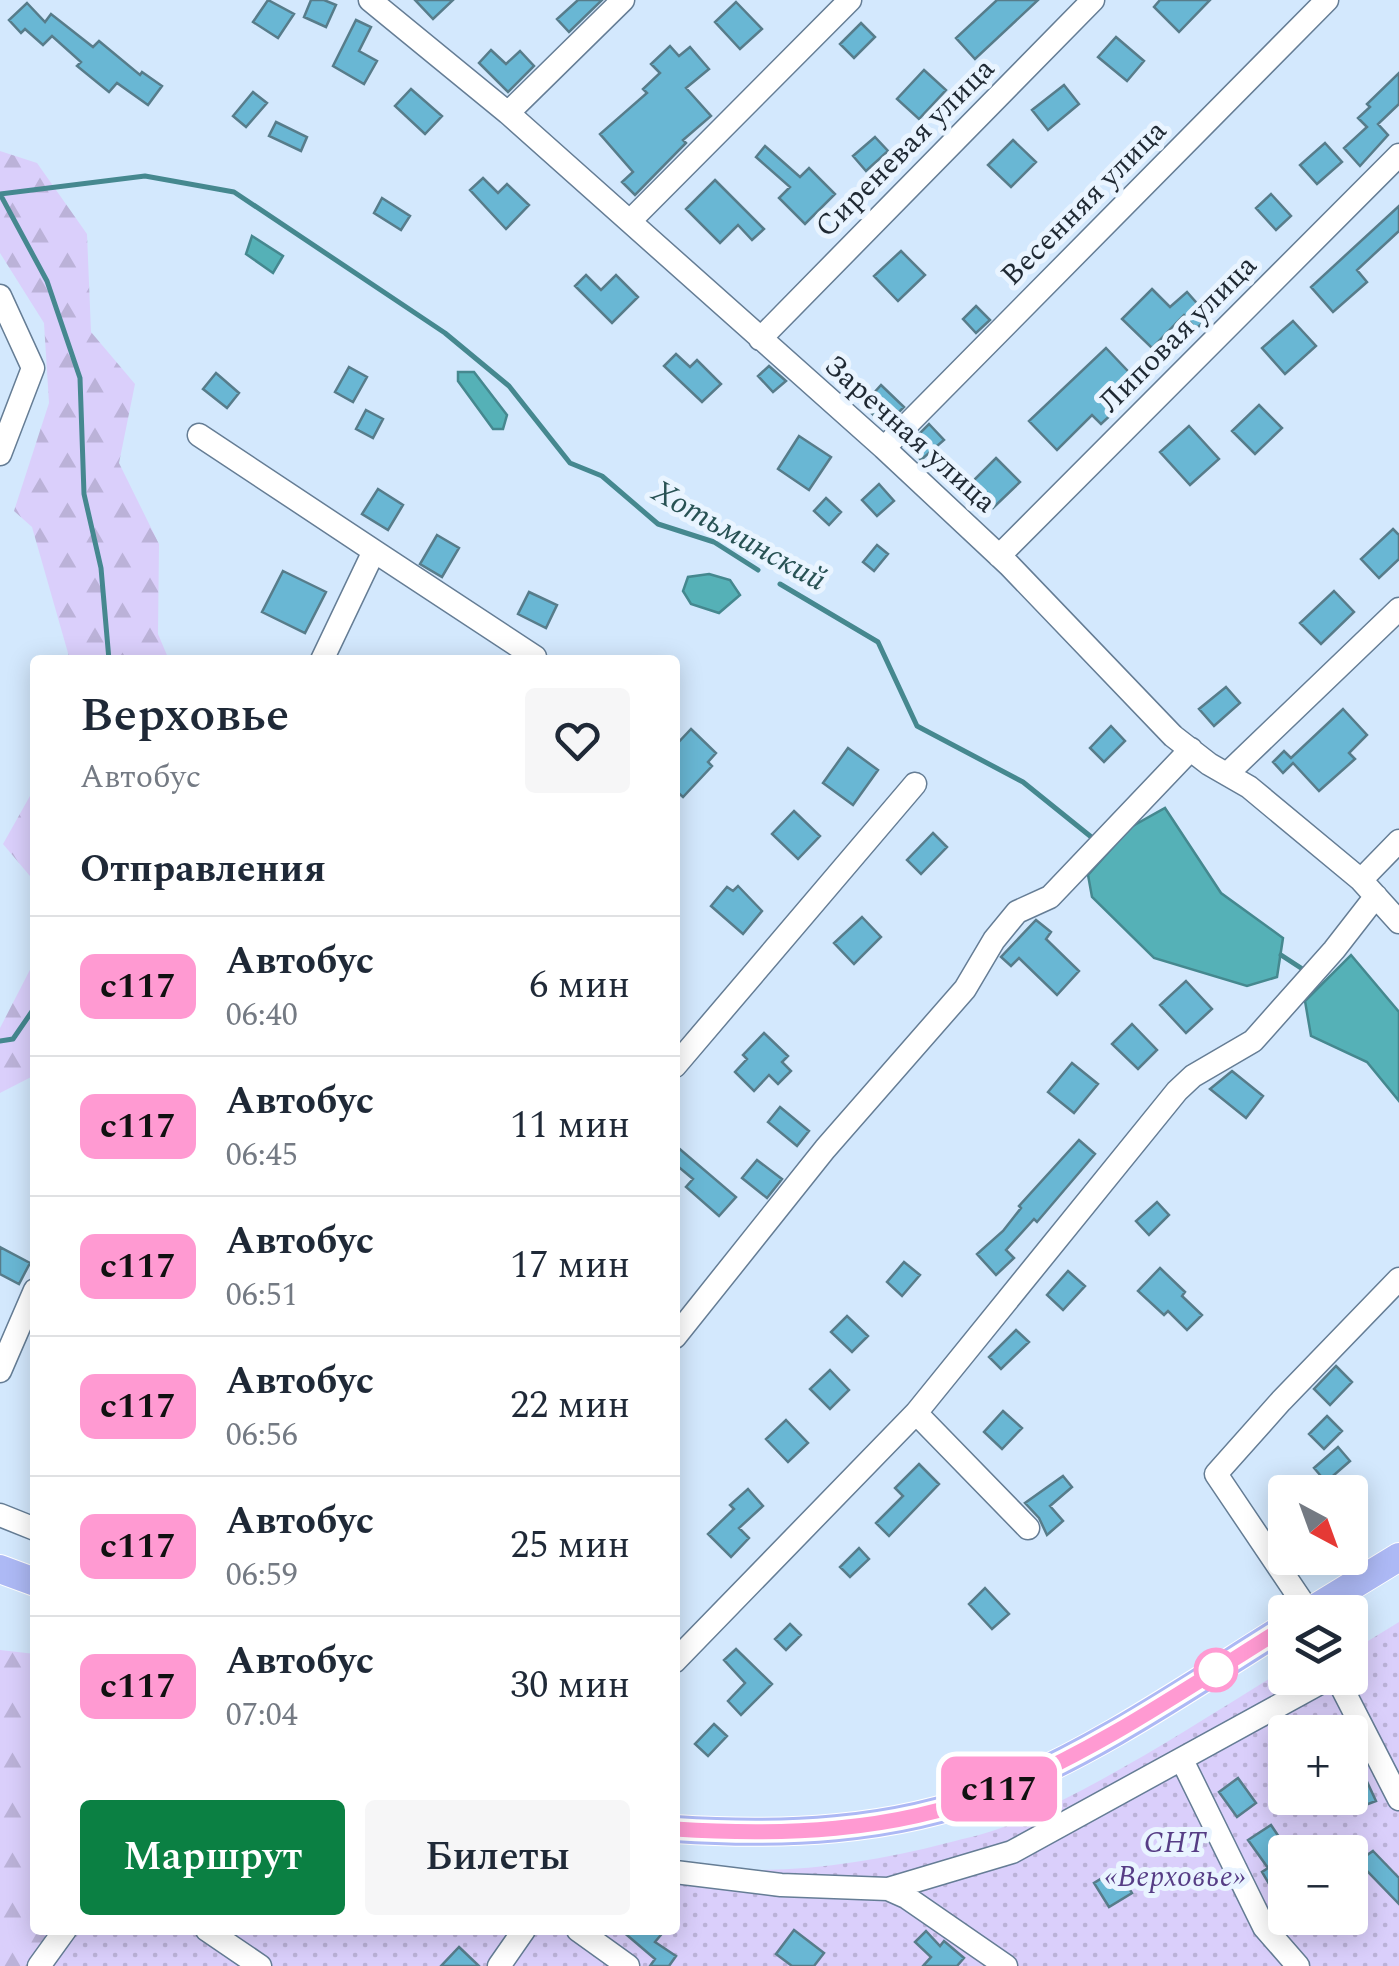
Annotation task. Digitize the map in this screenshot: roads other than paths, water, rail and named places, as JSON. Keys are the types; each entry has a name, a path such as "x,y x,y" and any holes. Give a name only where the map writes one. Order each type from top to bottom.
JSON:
{"main road":[{"path":"1337,1595 1399,1557"},
{"path":"0,1569 30,1580"},
{"path":"680,1828 735,1833 812,1831 870,1824 991,1793 1161,1704 1268,1638"}],"street":[{"name":"Заречная улица","path":"370,0 631,220 884,448 999,556 1173,736 1249,787 1368,888 1399,922"},
{"path":"508,114 622,0"},
{"path":"631,220 850,0"},
{"name":"Сиреневая улица","path":"760,338 1094,0"},
{"name":"Весенняя улица","path":"884,448 1327,0"},
{"name":"Липовая улица","path":"999,556 1399,155"},
{"path":"0,296 32,368 0,454"},
{"path":"200,435 533,655"},
{"path":"324,655 374,551"},
{"path":"1227,774 1399,609"},
{"path":"680,1331 824,1149 965,989 994,940 1017,912 1050,897 1191,750"},
{"path":"680,1060 915,784"},
{"path":"680,1656 916,1413 1177,1091 1193,1076 1253,1041 1334,950 1399,840"},
{"path":"1298,1595 1216,1474 1399,1278"},
{"path":"0,1371 30,1302"},
{"path":"916,1413 1028,1528"},
{"path":"0,1515 30,1527"},
{"path":"680,1873 897,1893 1012,1852 1298,1695"},
{"path":"1346,1695 1399,1799"},
{"path":"1182,1760 1264,1928 1298,1966"},
{"path":"680,1818 735,1833"},
{"path":"897,1893 1006,1966"},
{"path":"38,1966 61,1935"},
{"path":"214,1935 260,1966"},
{"path":"499,1966 521,1935"},
{"path":"585,1935 628,1966"}],"waterway":[{"name":"Хотьминский","path":"0,194 145,176 234,192 445,333 509,386 570,463 602,476 658,524 714,542 758,570"},
{"path":"0,194 47,281 80,378 84,494 101,568 109,655"},
{"name":"Хотьминский","path":"780,584 878,642 917,726 1023,782 1095,840"},
{"name":"Хотьминский","path":"1281,955 1304,970"},
{"path":"0,1041 13,1039 30,1014"}],"park label":[{"name":"СНТ «Верховье»","path":"1175,1860"}]}
